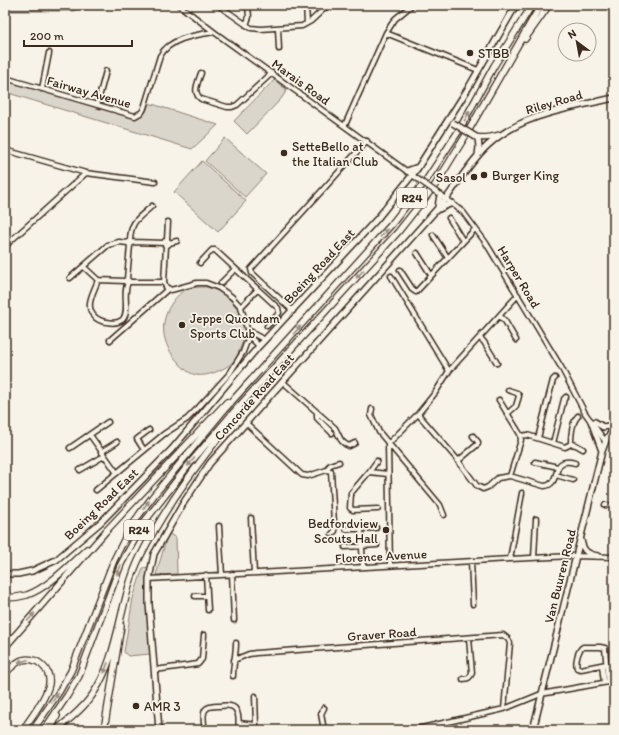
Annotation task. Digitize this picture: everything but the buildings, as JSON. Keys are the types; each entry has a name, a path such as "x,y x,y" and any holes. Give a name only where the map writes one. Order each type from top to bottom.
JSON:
{"highway":[{"name":"R24","path":"33,730 59,692 71,671 114,560 139,515 224,410 391,225 427,179 458,132 494,66 532,5"},
{"path":"503,71 542,5"},
{"name":"R24","path":"44,730 79,676 121,564 145,521 191,462 231,415 398,232 436,184 503,71 549,5"},
{"path":"56,730 66,723 92,695 103,677 128,590 140,558 157,524 201,460 282,360"},
{"path":"5,646 106,531 221,408 261,369"},
{"path":"5,598 27,595 48,583 106,531"},
{"path":"104,730 128,590"},
{"path":"5,673 21,660 31,660 39,662 45,668 49,677 49,685 45,695 23,730"},
{"path":"50,730 67,696"}],"main road":[{"name":"Boeing Road East","path":"5,574 18,574 32,571 56,560 100,522 172,449 265,340 377,219 418,168 445,126 516,5"},
{"path":"453,123 452,118 461,98"},
{"name":"Riley Road","path":"502,134 519,124 543,114 614,98"},
{"path":"445,126 453,123"},
{"path":"453,123 477,138 502,134"},
{"name":"Concorde Road East","path":"159,730 149,604 149,578 154,554 181,507 210,463 446,199 478,155 502,134"},
{"path":"477,138 479,146 478,155"},
{"path":"407,170 418,168 418,179 408,180"},
{"path":"452,190 453,204 437,209 440,195 452,190"},
{"path":"593,422 603,427 614,425"},
{"path":"593,422 602,451"},
{"name":"Van Buuren Road","path":"533,730 602,451 606,440 614,429"},
{"path":"581,538 584,550 588,554 598,556"}],"street":[{"name":"Marais Road","path":"178,5 412,175"},
{"path":"218,5 246,25 256,29 297,27 307,23 328,5"},
{"path":"246,25 249,18 248,5"},
{"path":"306,5 307,23"},
{"path":"345,125 386,32 395,20 412,5"},
{"path":"278,28 280,49"},
{"name":"Fairway Avenue","path":"5,78 136,116 139,115 144,108 162,51 175,41 214,32"},
{"path":"386,32 478,70"},
{"path":"42,89 49,53"},
{"path":"97,105 106,71"},
{"path":"201,73 196,90 198,96 201,99 230,107 237,105 272,73"},
{"path":"293,310 252,273 251,270 367,141"},
{"path":"5,150 86,173 155,182"},
{"path":"5,246 86,173"},
{"name":"Harper Road","path":"412,175 463,212 486,243 585,410 606,440"},
{"path":"98,280 91,299 90,311 97,319 106,322 120,321 124,317 126,310 125,294 130,231 132,224 152,206"},
{"path":"449,218 463,241"},
{"path":"168,222 164,282 168,289"},
{"path":"400,270 415,292 475,229"},
{"path":"433,235 448,258"},
{"path":"70,278 110,244 119,242 167,243 177,241"},
{"path":"200,263 214,250 235,269 279,311 267,326"},
{"path":"416,253 431,275"},
{"path":"84,267 98,280 164,282"},
{"path":"221,283 235,269"},
{"path":"391,276 449,371"},
{"path":"110,340 168,289 171,290 197,283 206,283 220,288 241,307 249,333 260,346"},
{"path":"241,307 257,290"},
{"path":"390,566 388,444 418,414 435,393 449,371 518,296"},
{"path":"500,316 505,321 516,340"},
{"path":"249,333 265,340"},
{"path":"96,490 200,406 234,367 243,352 249,333"},
{"path":"480,338 497,364"},
{"path":"538,438 553,380 555,378"},
{"path":"283,382 335,428 337,436 345,444 349,446 355,443"},
{"path":"508,390 517,393 519,396 516,406 508,414"},
{"path":"553,443 564,399 566,397"},
{"path":"499,400 521,436 510,476"},
{"path":"372,409 371,415 379,432 440,505 444,515"},
{"path":"317,413 318,418 332,433"},
{"path":"418,414 481,489 488,487 498,478 510,476 544,486 551,484 554,481 558,467 565,461 575,463"},
{"path":"572,444 571,437 576,418 578,416"},
{"path":"70,448 108,422"},
{"path":"246,423 302,475 308,476 327,470 331,464 339,462"},
{"path":"144,450 137,439 149,430"},
{"path":"90,435 102,454 117,473"},
{"path":"521,436 527,435 565,446 572,444 583,450"},
{"path":"458,461 478,444 473,436"},
{"path":"80,470 118,442"},
{"path":"377,462 351,493 350,508 353,510 378,509"},
{"path":"535,462 558,467"},
{"path":"327,470 330,470 332,474 334,531 332,534"},
{"path":"369,472 388,474"},
{"path":"556,475 573,480"},
{"path":"510,559 522,493"},
{"path":"605,505 614,506"},
{"path":"251,518 254,573"},
{"path":"534,558 536,519"},
{"path":"219,526 222,575"},
{"path":"346,529 376,528"},
{"path":"361,529 364,567"},
{"path":"345,547 378,545"},
{"name":"Florence Avenue","path":"149,578 576,556 614,557"},
{"path":"471,561 473,604"},
{"path":"232,574 234,620"},
{"path":"206,576 208,610"},
{"path":"194,596 207,596"},
{"path":"155,670 196,664 202,661 204,635"},
{"name":"Graver Road","path":"234,660 256,653 503,635 510,643 504,709"},
{"path":"463,679 467,679 472,673 469,638"},
{"path":"233,676 236,644"},
{"path":"604,664 581,669 577,668 576,665 580,648 600,646 605,648 606,652 604,664 606,682"},
{"path":"413,730 504,709 541,694 614,681"},
{"path":"239,724 256,728 255,696"},
{"path":"205,730 205,710 209,707 233,706 236,711 239,724 238,730"},
{"path":"324,708 321,714 324,730"}],"shaded area":[{"path":"5,5 87,5 73,11 5,11"},
{"path":"5,80 136,119 146,112 149,103 218,125 192,149 5,92"},
{"path":"274,80 287,90 281,99 247,134 234,121"},
{"path":"225,138 266,174 245,197 205,161"},
{"path":"202,161 246,201 218,232 174,192"},
{"path":"206,287 221,293 235,305 243,321 244,333 239,352 233,362 225,368 215,372 205,375 196,375 185,369 173,356 165,340 164,324 169,308 180,293 190,288"},
{"path":"168,533 176,538 177,574 156,575"},
{"path":"148,567 147,595 154,651 150,654 128,656 124,652 133,598 143,568"}],"place":[{"name":"STBB","path":"470,53"},
{"name":"SetteBello at the Italian Club","path":"284,153"},
{"name":"Burger King","path":"484,175"},
{"name":"Sasol","path":"474,177"},
{"name":"Jeppe Quondam Sports Club","path":"182,325"},
{"name":"Bedfordview Scouts Hall","path":"386,530"},
{"name":"AMR 3","path":"136,706"}]}
